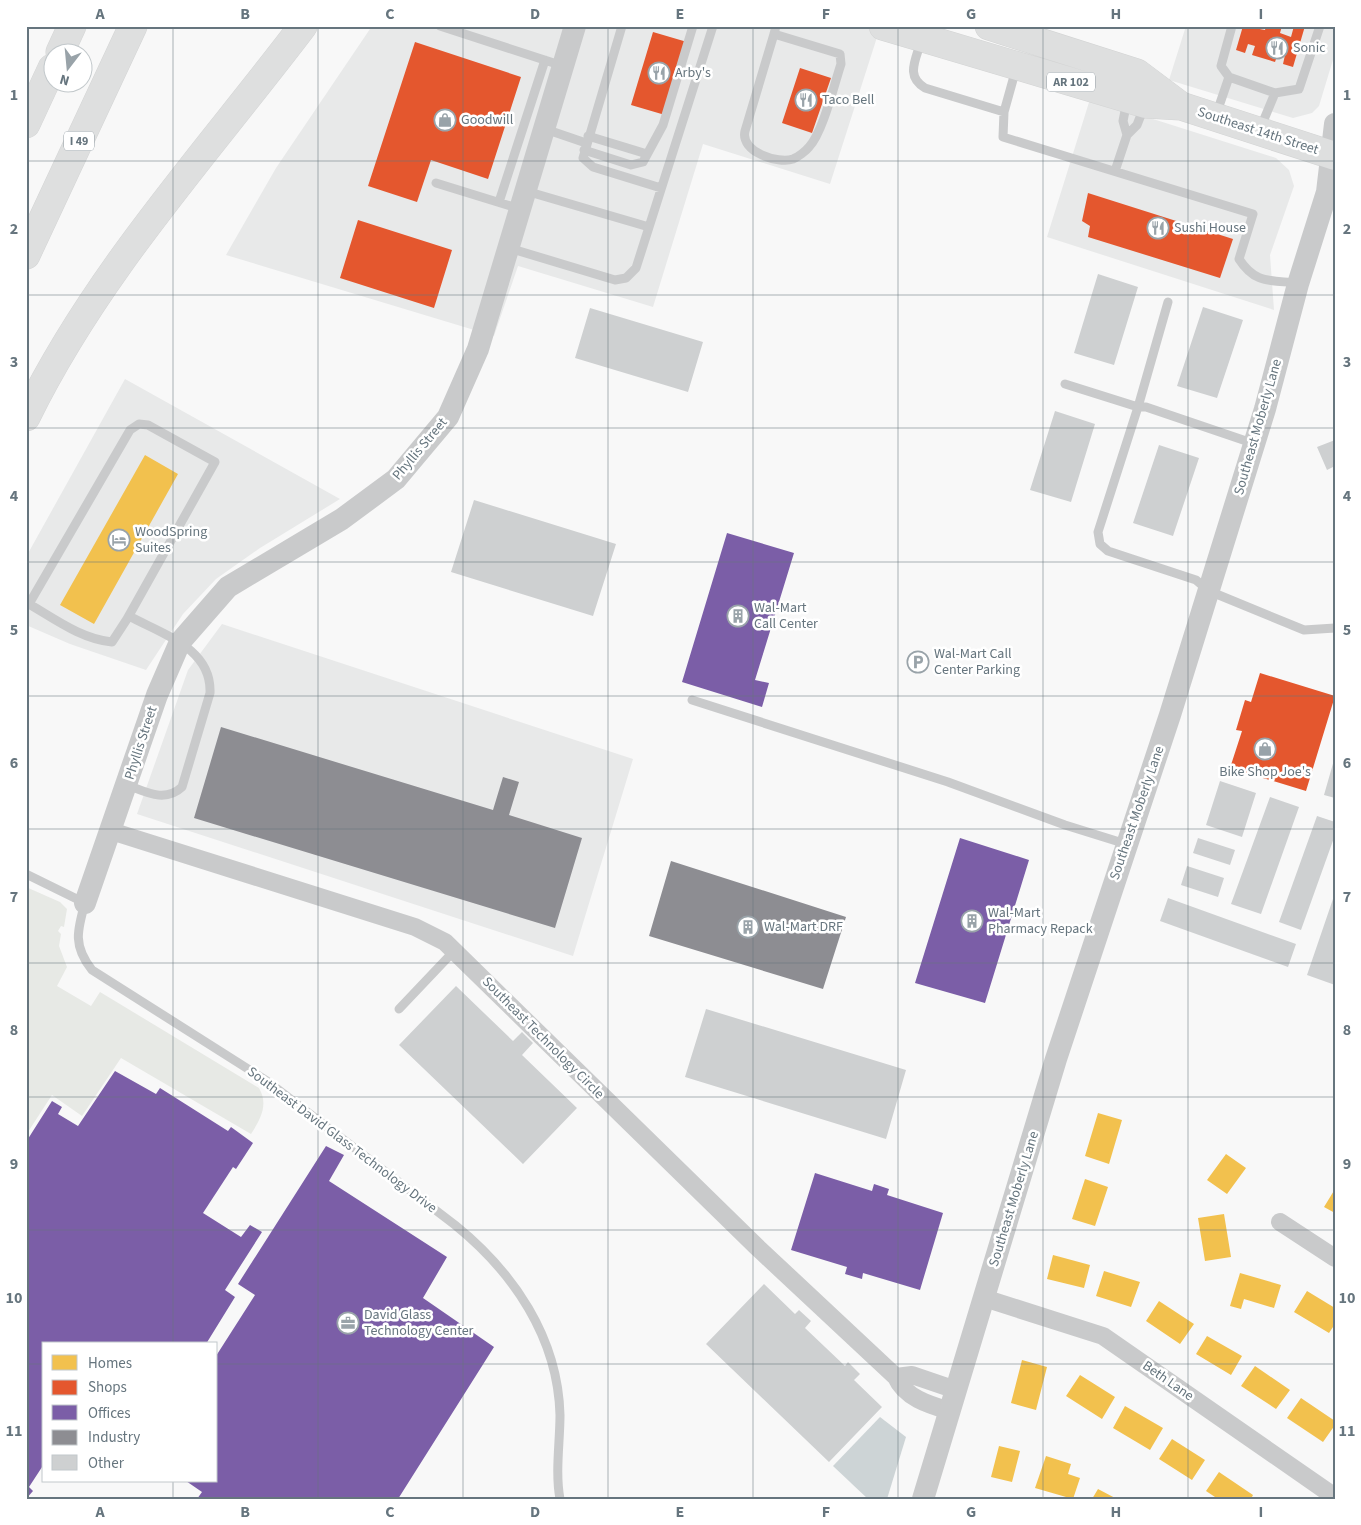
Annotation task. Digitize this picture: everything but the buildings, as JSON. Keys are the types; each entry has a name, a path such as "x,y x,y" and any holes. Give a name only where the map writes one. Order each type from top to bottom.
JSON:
{"main road":[{"path":"65,42 72,26"},
{"name":"I 49","path":"26,255 132,26"},
{"path":"26,417 64,346 120,260 303,26"},
{"name":"Southeast 14th Street","path":"883,26 1136,101 1181,106 1333,156"},
{"name":"Southeast 14th Street","path":"989,26 1137,73 1181,106"},
{"path":"26,124 42,90"}],"street":[{"name":"Phyllis Street","path":"111,831 157,695 180,642 228,587 342,519 396,479 448,417 478,349 523,200 544,129 554,63 575,26"},
{"name":"Southeast Moberly Lane","path":"926,1498 956,1390 1056,1059 1255,444 1298,284 1324,200 1333,156 1335,124"},
{"name":"Southeast David Glass Technology Drive","path":"85,903 111,831"},
{"name":"Southeast Technology Circle","path":"111,831 415,927 437,936 455,950 675,1167 878,1362 896,1377 899,1384 910,1395 950,1411"},
{"path":"1280,1222 1335,1258"},
{"name":"Beth Lane","path":"984,1298 1103,1336 1335,1497"},
{"path":"896,1377 912,1375 956,1390"}],"lane":[{"path":"440,26 554,63 499,202"},
{"path":"622,26 583,158 593,167 661,188"},
{"path":"544,129 586,143 631,165 643,162 663,125 693,26"},
{"path":"1232,26 1221,66 1229,77 1275,92 1299,89 1320,26"},
{"path":"508,248 620,281 636,268 709,29"},
{"path":"775,30 840,54 841,64 810,147 794,159 783,160 753,151 745,144 743,137 775,30"},
{"path":"922,38 913,71 917,83 925,88 1004,112"},
{"path":"1017,66 1004,112 1003,137 1253,214 1239,259 1251,275 1263,279 1298,284"},
{"path":"1215,117 1229,77"},
{"path":"1259,131 1275,92"},
{"path":"1115,171 1127,135 1137,125 1136,101"},
{"path":"1127,135 1123,121 1136,101"},
{"path":"586,143 647,154"},
{"path":"436,182 499,202 523,200 649,228"},
{"path":"1168,302 1138,407 1098,532 1100,544 1108,551 1196,580 1209,591 1304,630 1335,628"},
{"path":"1065,384 1138,407 1146,406 1255,444"},
{"path":"139,424 148,425 214,462 129,616 112,642 101,641 82,635 29,604 130,430 139,424"},
{"path":"127,785 152,795 165,796 175,794 182,787 210,693 211,682 202,660 180,642 129,616"},
{"path":"692,700 948,782 1065,825 1126,844"},
{"path":"26,874 85,903"},
{"name":"Southeast David Glass Technology Drive","path":"85,903 78,932 78,943 92,970 267,1081 455,1224 478,1244 508,1277 537,1324 558,1386 560,1499"},
{"path":"399,1009 455,950"}],"shaded area":[{"path":"372,26 863,26 879,31 830,184 703,144 653,307 518,266 494,336 226,255 276,168"},
{"path":"1186,26 1335,26 1335,53 1319,106 1312,113 1293,118 1169,80"},
{"path":"1090,99 1276,158 1289,170 1294,186 1270,255 1274,310 1047,237"},
{"path":"125,379 340,499 260,548 216,579 183,614 146,670 70,644 26,625 26,557"},
{"path":"222,624 633,759 573,956 137,814 188,670"},
{"path":"26,887 60,902 67,909 64,927 61,926 58,931 61,934 59,946 67,967 57,986 91,1006 100,992 259,1088 263,1100 262,1112 251,1134 121,1058 82,1116 52,1095 26,1135"},
{"path":"880,1417 906,1437 887,1499 868,1499 833,1466"}],"place":[{"name":"Sonic","path":"1277,48"},
{"name":"Arby's","path":"659,73"},
{"name":"Taco Bell","path":"806,100"},
{"name":"Goodwill","path":"445,120"},
{"name":"Sushi House","path":"1158,228"},
{"name":"WoodSpring Suites","path":"119,540"},
{"name":"Wal-Mart Call Center","path":"738,616"},
{"name":"Wal-Mart Call Center Parking","path":"918,662"},
{"name":"Bike Shop Joe's","path":"1265,749"},
{"name":"Wal-Mart Pharmacy Repack","path":"972,921"},
{"name":"Wal-Mart DRF","path":"748,927"},
{"name":"David Glass Technology Center","path":"348,1323"}]}
